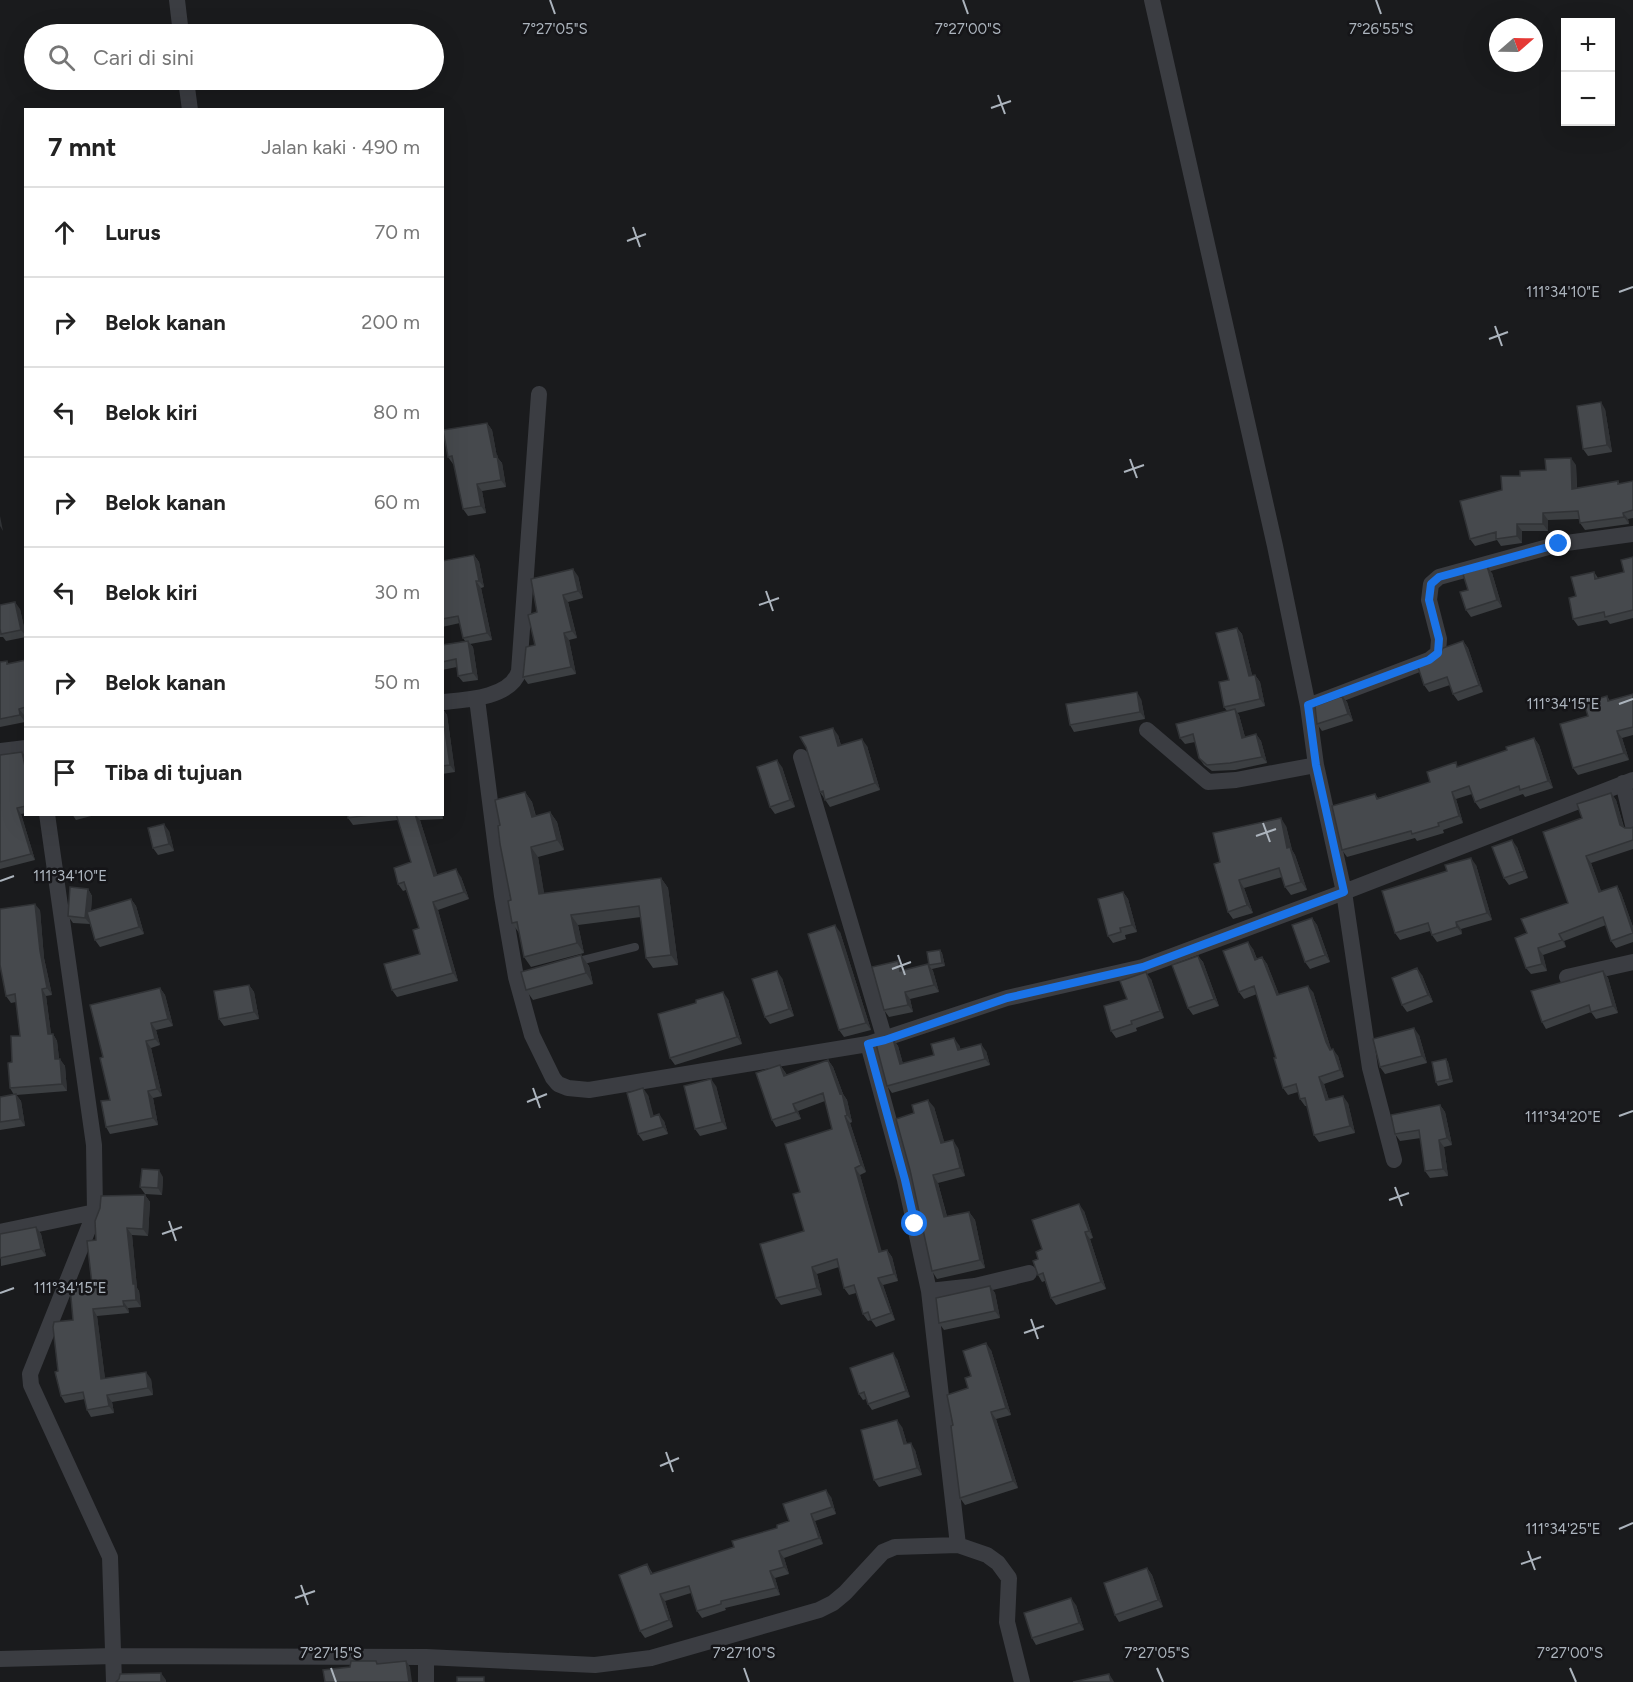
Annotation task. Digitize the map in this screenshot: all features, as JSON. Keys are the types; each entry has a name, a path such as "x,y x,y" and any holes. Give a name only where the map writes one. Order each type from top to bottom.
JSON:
{"street":[{"path":"177,0 180,24"},
{"path":"1152,0 1275,546 1308,705 1316,765 1344,892 1370,1068 1394,1160"},
{"path":"187,90 190,108"},
{"path":"444,702 477,699 509,686 516,679 519,670 539,394"},
{"path":"1308,705 1429,660 1438,653 1439,639 1429,600 1431,584 1439,577 1559,544 1633,534"},
{"path":"477,699 502,896 522,975 532,1035 553,1078 558,1084 568,1088 589,1090 868,1044 1007,998 1143,967 1344,892 1628,781 1633,825"},
{"path":"1147,730 1208,782 1236,780 1316,765"},
{"path":"0,751 24,748"},
{"path":"801,757 885,1040"},
{"path":"47,816 94,1145 95,1212 30,1374 31,1385 110,1557 114,1682"},
{"path":"1567,977 1633,962"},
{"path":"868,1044 905,1180 929,1291 958,1545"},
{"path":"0,1232 95,1212"},
{"path":"929,1291 975,1286 1029,1273"},
{"path":"0,1659 114,1656 426,1657 595,1665 651,1658 819,1610 833,1603 845,1593 883,1552 895,1547 958,1545 987,1555 998,1563 1009,1578 1007,1622 1022,1682"},
{"path":"426,1657 426,1682"}],"lane":[{"path":"570,963 635,946"}],"building":[{"path":"1601,402 1607,445 1583,449 1577,406"},
{"path":"487,423 494,457 497,456 501,480 477,484 481,506 463,509 452,456 448,457 444,430"},
{"path":"1571,458 1572,489 1618,481 1618,484 1633,481 1633,510 1623,513 1624,517 1580,523 1578,511 1543,513 1543,524 1517,524 1517,536 1496,539 1496,532 1470,539 1460,501 1502,490 1501,476 1520,476 1520,471 1546,470 1545,459"},
{"path":"474,555 479,581 476,581 487,633 463,638 458,616 444,619 444,561"},
{"path":"1633,557 1633,610 1605,617 1604,612 1573,619 1569,598 1576,596 1571,577 1594,572 1595,579 1624,572 1621,560"},
{"path":"1487,566 1497,600 1466,610 1460,592 1468,590 1463,574"},
{"path":"573,569 578,591 563,595 572,631 564,633 571,667 523,677 526,647 535,645 528,615 537,612 531,579"},
{"path":"15,602 21,630 1,634 0,605"},
{"path":"1237,628 1249,676 1255,675 1260,699 1224,707 1219,682 1229,680 1216,633"},
{"path":"468,641 473,673 458,676 456,659 444,662 444,645"},
{"path":"1463,641 1479,685 1453,694 1447,677 1424,685 1418,667 1431,661 1440,654 1443,648"},
{"path":"24,660 24,708 19,709 20,715 0,719 0,662 7,661 7,664"},
{"path":"1137,692 1140,712 1070,725 1066,704"},
{"path":"1633,694 1633,727 1617,731 1624,753 1573,768 1560,724 1588,716 1584,703 1607,696 1608,701"},
{"path":"1342,696 1348,714 1317,724 1315,706"},
{"path":"1235,709 1242,738 1256,734 1262,757 1207,765 1199,758 1193,734 1180,738 1176,724"},
{"path":"444,724 450,765 444,766"},
{"path":"833,728 838,746 862,739 875,783 825,800 823,791 820,792 806,747 800,737"},
{"path":"1534,738 1548,781 1520,790 1519,786 1475,802 1469,786 1452,792 1459,816 1438,823 1439,826 1412,834 1411,831 1342,850 1332,806 1375,794 1377,799 1430,782 1427,772 1456,762 1457,767"},
{"path":"22,752 24,806 17,808 31,854 0,862 0,755"},
{"path":"777,760 790,800 770,807 757,767"},
{"path":"525,792 532,817 550,812 557,840 531,847 539,894 661,878 671,955 646,958 639,906 571,915 577,943 524,957 517,922 512,923 508,901 511,900 500,844 498,826 500,825 495,800"},
{"path":"1611,793 1620,825 1625,828 1633,827 1633,840 1586,856 1599,892 1617,886 1633,933 1611,941 1603,917 1559,934 1562,940 1538,948 1542,964 1526,968 1515,938 1527,933 1521,919 1568,903 1543,832 1582,818 1577,804"},
{"path":"397,816 416,816 434,876 456,869 464,892 433,902 453,973 392,990 384,964 420,954 413,930 419,928 404,882 398,884 394,868 411,862"},
{"path":"1281,818 1287,848 1290,847 1301,882 1285,887 1279,868 1239,880 1247,905 1228,912 1214,864 1220,862 1213,833"},
{"path":"164,824 169,844 153,848 148,828"},
{"path":"1512,840 1524,871 1504,878 1492,847"},
{"path":"1471,858 1487,913 1456,922 1457,927 1432,935 1428,923 1395,933 1382,891 1447,871 1445,865"},
{"path":"70,887 88,889 85,918 68,916"},
{"path":"1123,892 1132,925 1120,928 1121,932 1108,936 1098,899"},
{"path":"131,899 139,927 95,940 87,912"},
{"path":"35,904 47,988 42,989 48,1034 53,1034 55,1059 60,1059 62,1084 10,1088 8,1063 12,1062 11,1036 20,1036 15,994 6,996 0,965 0,909"},
{"path":"1312,918 1325,955 1305,962 1292,925"},
{"path":"835,925 866,1023 839,1030 808,934"},
{"path":"1248,942 1255,960 1262,957 1277,995 1308,986 1326,1042 1330,1050 1333,1049 1340,1070 1319,1077 1326,1100 1343,1096 1350,1126 1314,1135 1305,1098 1300,1099 1296,1084 1283,1088 1254,986 1239,992 1223,951"},
{"path":"940,950 942,963 929,965 927,952"},
{"path":"581,955 586,973 526,990 521,972"},
{"path":"1198,956 1214,999 1188,1008 1172,965"},
{"path":"898,961 900,971 928,964 934,985 905,992 908,1005 884,1010 872,967"},
{"path":"1417,968 1428,995 1402,1005 1392,978"},
{"path":"777,971 789,1009 765,1017 752,979"},
{"path":"1603,971 1613,1006 1591,1012 1589,1005 1542,1022 1531,991"},
{"path":"1146,972 1160,1011 1111,1031 1104,1006 1127,999 1120,981"},
{"path":"249,985 254,1012 219,1019 214,991"},
{"path":"160,988 168,1019 151,1023 155,1039 146,1041 157,1089 148,1091 153,1118 106,1127 101,1101 110,1100 100,1058 103,1057 90,1005"},
{"path":"723,992 737,1037 670,1058 658,1014"},
{"path":"1414,1028 1422,1056 1380,1067 1373,1039"},
{"path":"954,1038 958,1050 981,1044 985,1059 887,1086 876,1044 893,1039 900,1064 934,1055 931,1044"},
{"path":"1446,1059 1450,1079 1436,1082 1432,1062"},
{"path":"828,1060 840,1094 842,1093 847,1115 845,1116 861,1165 855,1168 879,1252 887,1250 894,1274 878,1278 891,1313 871,1320 868,1312 863,1314 854,1285 844,1288 837,1259 812,1267 817,1288 776,1298 760,1244 804,1231 793,1194 800,1192 785,1144 832,1129 823,1093 793,1104 796,1112 772,1120 756,1073 780,1065 784,1076"},
{"path":"711,1079 722,1122 695,1129 684,1086"},
{"path":"643,1088 651,1117 659,1114 663,1127 638,1134 627,1093"},
{"path":"16,1094 20,1119 0,1122 0,1097"},
{"path":"928,1100 941,1143 953,1140 960,1168 933,1175 944,1217 969,1212 980,1260 932,1271 910,1170 896,1119 914,1113 912,1105"},
{"path":"1440,1105 1447,1138 1439,1140 1443,1169 1425,1171 1419,1130 1395,1134 1391,1115"},
{"path":"142,1169 159,1170 158,1188 140,1187"},
{"path":"145,1195 143,1229 127,1228 136,1300 123,1301 124,1306 93,1309 101,1379 146,1372 148,1388 107,1395 109,1406 87,1410 83,1392 61,1396 55,1372 58,1371 54,1322 73,1320 70,1286 92,1284 87,1241 96,1240 95,1221 100,1208 101,1196"},
{"path":"1079,1204 1089,1231 1085,1232 1101,1282 1051,1298 1043,1273 1038,1275 1033,1261 1038,1259 1036,1252 1042,1249 1032,1220"},
{"path":"36,1227 41,1249 0,1258 0,1234"},
{"path":"990,1286 995,1311 939,1323 936,1298"},
{"path":"986,1343 1006,1408 991,1412 1013,1481 960,1498 951,1426 953,1425 947,1395 968,1388 965,1378 971,1376 963,1351"},
{"path":"893,1353 906,1391 868,1404 864,1392 859,1394 850,1368"},
{"path":"897,1420 904,1444 911,1443 917,1468 874,1480 861,1430"},
{"path":"826,1490 832,1507 811,1514 819,1538 779,1551 784,1567 770,1571 776,1588 721,1601 721,1604 697,1611 689,1586 660,1594 669,1620 640,1631 619,1575 647,1564 651,1574 734,1547 732,1541 777,1528 777,1525 789,1521 783,1504"},
{"path":"1147,1568 1158,1600 1115,1615 1104,1583"},
{"path":"1071,1598 1079,1623 1032,1638 1024,1613"},
{"path":"351,1661 376,1661 377,1664 406,1661 409,1682 325,1682 323,1670 350,1667"},
{"path":"161,1673 161,1682 116,1682 120,1674"},
{"path":"1109,1674 1111,1682 1073,1682"},
{"path":"457,1677 484,1677 484,1682 457,1682"}],"route":[{"path":"915,1224 868,1044 1007,998 1143,967 1344,892 1316,765 1308,705 1429,660 1438,653 1439,639 1429,600 1431,584 1439,577 1559,544"}]}
